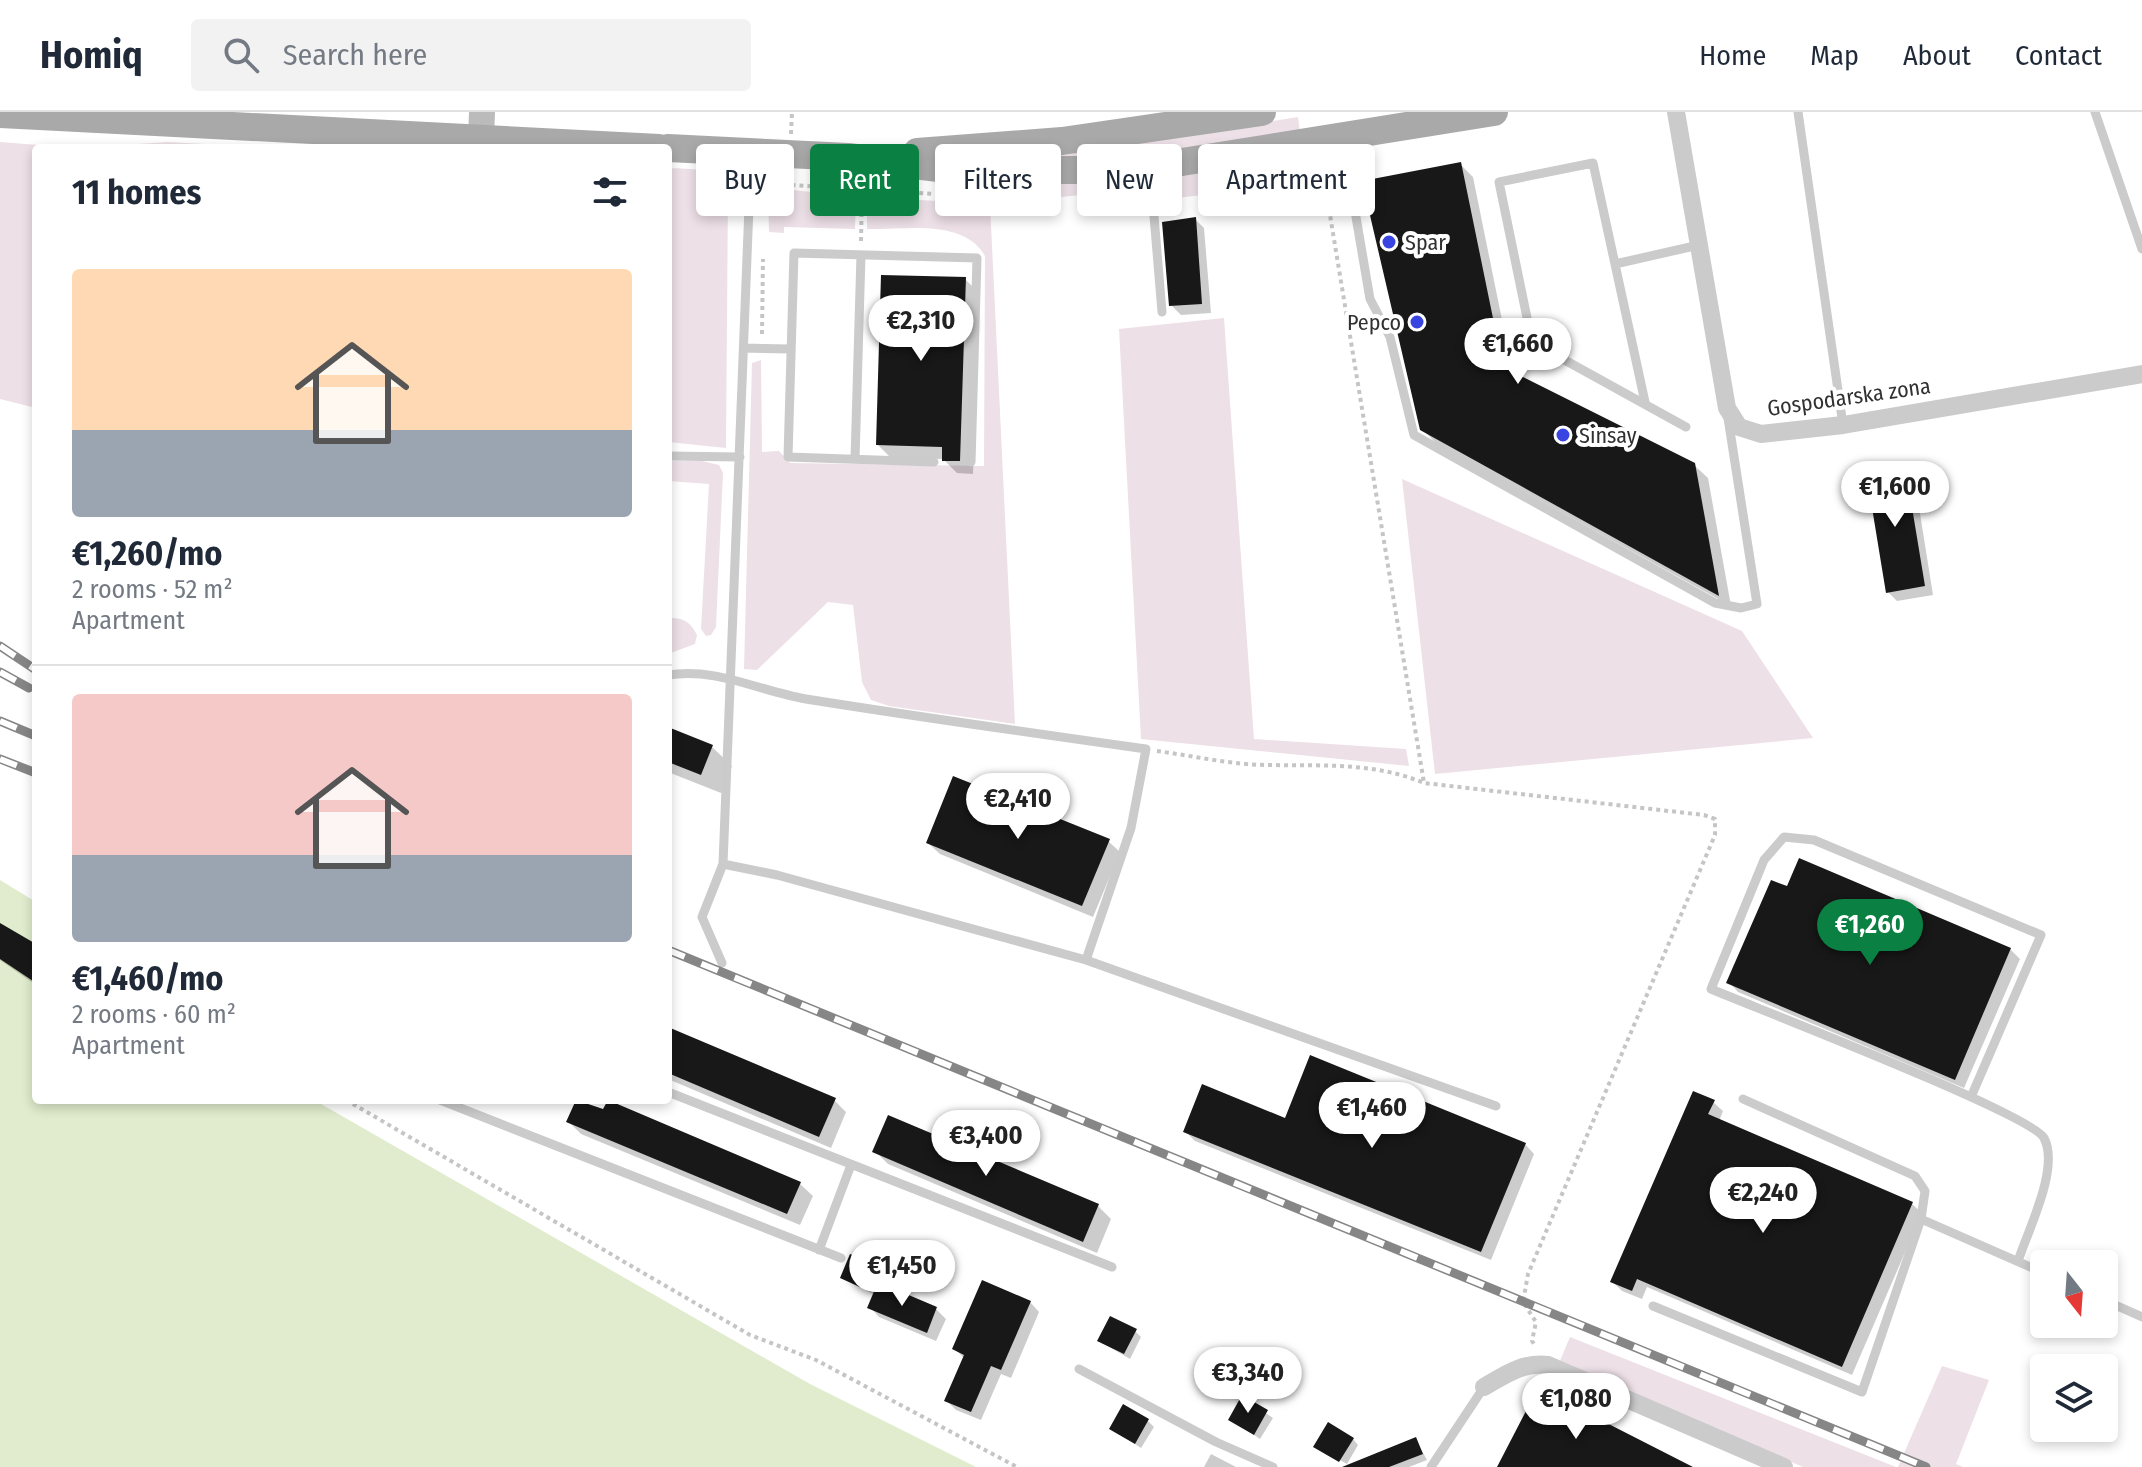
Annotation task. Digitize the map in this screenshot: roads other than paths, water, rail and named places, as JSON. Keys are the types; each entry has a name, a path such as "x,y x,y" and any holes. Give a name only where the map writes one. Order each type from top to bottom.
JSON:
{"main road":[{"path":"919,152 1062,141 1262,112"},
{"path":"1182,161 1494,112"},
{"path":"0,114 481,126 627,144"},
{"path":"672,148 696,150"},
{"path":"919,165 989,172 1077,168"}],"street":[{"path":"1676,112 1727,408"},
{"name":"Gospodarska zona","path":"1727,408 1739,427 1761,434 1843,425 2142,374"},
{"path":"1484,1387 1519,1367 1532,1363 1548,1365 1784,1467"}],"lane":[{"path":"1798,112 1843,425"},
{"path":"2095,112 2142,249"},
{"path":"1342,137 1370,299 1390,337 1414,435 1715,603 1741,608 1757,604 1727,408"},
{"path":"1645,402 1593,163 1499,182 1532,342 1686,427"},
{"path":"722,963 702,917 723,864 749,216"},
{"path":"1154,216 1162,312"},
{"path":"1615,264 1699,245"},
{"path":"934,462 788,457 794,253 977,258 971,462"},
{"path":"855,459 861,255"},
{"path":"744,348 791,349"},
{"path":"672,456 740,457"},
{"path":"672,674 686,672 729,678 801,698 1146,749 1131,828 1086,960"},
{"path":"1971,1097 2041,935 1814,840 1784,837 1764,860 1711,989 1971,1097 2033,1126 2044,1137 2050,1156 2048,1178 2018,1261"},
{"path":"723,864 777,875 1086,960 1496,1106"},
{"path":"672,1094 1112,1267"},
{"path":"1653,1306 1862,1392 1921,1219 1925,1191 1915,1176 1743,1099"},
{"path":"450,1104 841,1258"},
{"path":"819,1250 851,1165"},
{"path":"1921,1219 2030,1267"},
{"path":"2118,1306 2142,1317"},
{"path":"1079,1369 1229,1448 1273,1467"},
{"path":"1431,1467 1484,1387"}],"railway":[{"path":"0,646 32,667"},
{"path":"0,672 29,688"},
{"path":"0,721 32,734"},
{"path":"0,759 32,771"},
{"path":"672,952 1926,1467"}],"place":[{"name":"Spar","path":"1389,242"},
{"name":"Pepco","path":"1417,322"},
{"name":"Sinsay","path":"1563,435"}]}
